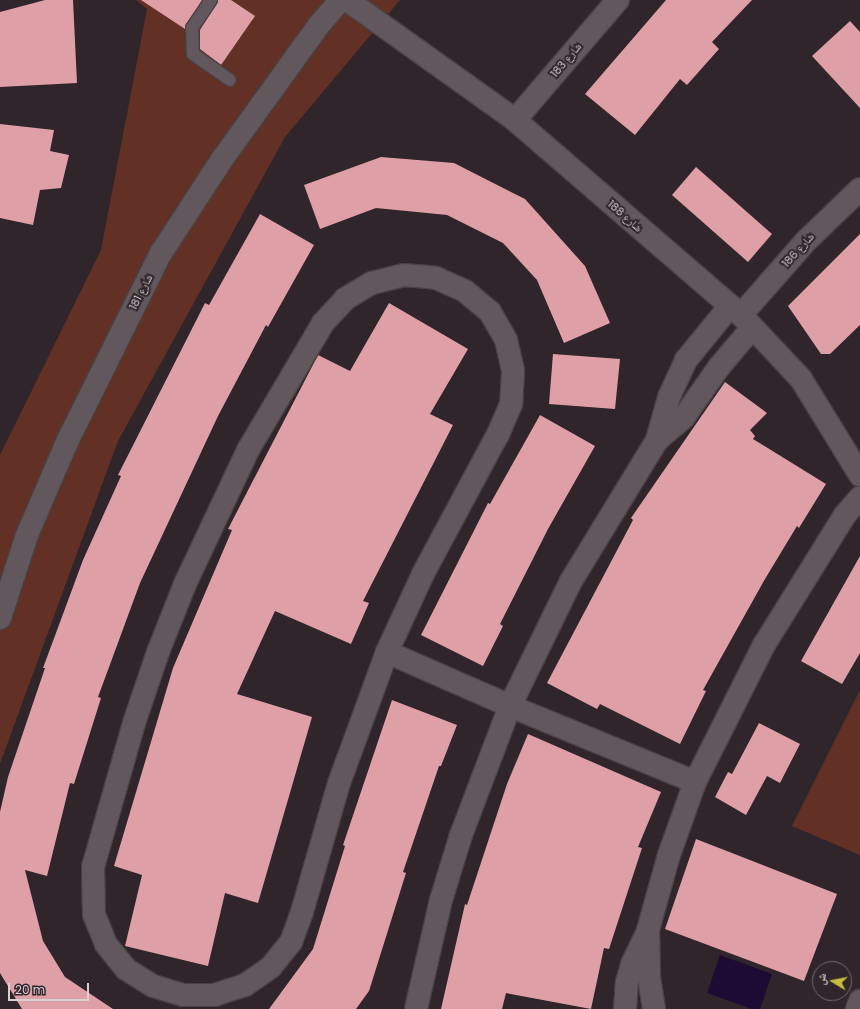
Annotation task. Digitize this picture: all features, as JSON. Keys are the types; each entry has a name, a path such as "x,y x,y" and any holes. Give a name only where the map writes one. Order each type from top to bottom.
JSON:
{"street":[{"name":"شارع 181","path":"0,618 27,534 68,440 161,253 228,152 319,25 341,0"},
{"name":"شارع 188","path":"347,0 515,120 741,316 801,379 858,469"},
{"name":"شارع 183","path":"515,120 618,0"},
{"name":"شارع 186","path":"741,316 806,240 860,189"},
{"path":"404,275 436,278 465,291 490,312 508,346 513,371 511,404 498,434 423,574 387,652 339,783 302,912 291,942 271,967 245,985 215,995 183,995 153,986 126,969 106,944 94,915 93,867 134,723 158,652 215,516 284,386 323,323 345,299 372,282 404,275"},
{"path":"657,440 684,417 719,367 741,316"},
{"path":"416,1009 437,915 461,835 510,706 571,581 657,440 669,397 686,360 741,316"},
{"path":"626,1009 626,982 632,964 648,930 669,855 696,782 764,645 845,514 860,498"},
{"path":"387,652 510,706 696,782"},
{"path":"648,930 649,976 654,1009"},
{"path":"857,1009 860,1001"}],"lane":[{"path":"211,0 192,28 193,54 230,80"}],"shaded area":[{"path":"136,0 400,0 285,137 118,441 0,764 0,455 101,250 147,9"},
{"path":"860,690 860,855 792,826"},
{"path":"720,955 772,974 760,1009 752,1009 707,993"}],"building":[{"path":"45,0 73,0 77,83 0,87 0,12"},
{"path":"141,0 202,0 185,29"},
{"path":"218,0 231,0 255,16 221,65 200,49 200,30"},
{"path":"666,0 752,0 712,42 719,49 687,85 680,79 635,135 585,94"},
{"path":"850,21 860,32 860,108 812,56"},
{"path":"0,124 54,130 50,151 69,155 61,188 40,190 33,225 0,218"},
{"path":"381,157 454,163 525,199 585,266 610,323 564,343 537,280 503,243 447,215 376,208 320,229 304,185"},
{"path":"696,167 772,234 748,262 672,195"},
{"path":"260,214 314,245 268,327 266,325 218,416 140,583 98,697 101,698 74,784 70,783 47,876 25,870 43,941 65,977 113,1009 22,1009 0,973 0,812 8,777 45,668 43,668 83,560 121,476 118,475 205,303 209,305"},
{"path":"860,234 860,325 830,354 821,354 788,306"},
{"path":"389,303 468,349 430,414 453,425 363,601 369,603 351,644 275,611 237,694 312,717 258,903 225,893 208,966 125,946 142,875 114,866 173,668 232,530 228,529 318,355 350,371"},
{"path":"553,354 620,359 615,409 549,404"},
{"path":"725,382 767,413 750,430 755,436 753,439 826,484 799,528 797,526 765,579 703,690 706,691 680,744 600,704 597,709 547,683 633,520 631,518"},
{"path":"540,415 595,446 548,529 500,624 503,626 483,666 421,635 488,503 490,504"},
{"path":"860,556 860,653 842,684 801,661"},
{"path":"392,700 457,725 441,766 439,766 403,872 406,873 369,991 356,1009 269,1009 313,949 345,846 343,845"},
{"path":"759,723 800,744 780,783 767,776 746,815 715,797 728,772 732,774"},
{"path":"528,734 661,792 638,847 642,848 609,949 604,948 591,1009 506,993 502,1009 441,1009 465,904 467,905 507,784"},
{"path":"696,839 837,894 804,981 665,929"}]}
